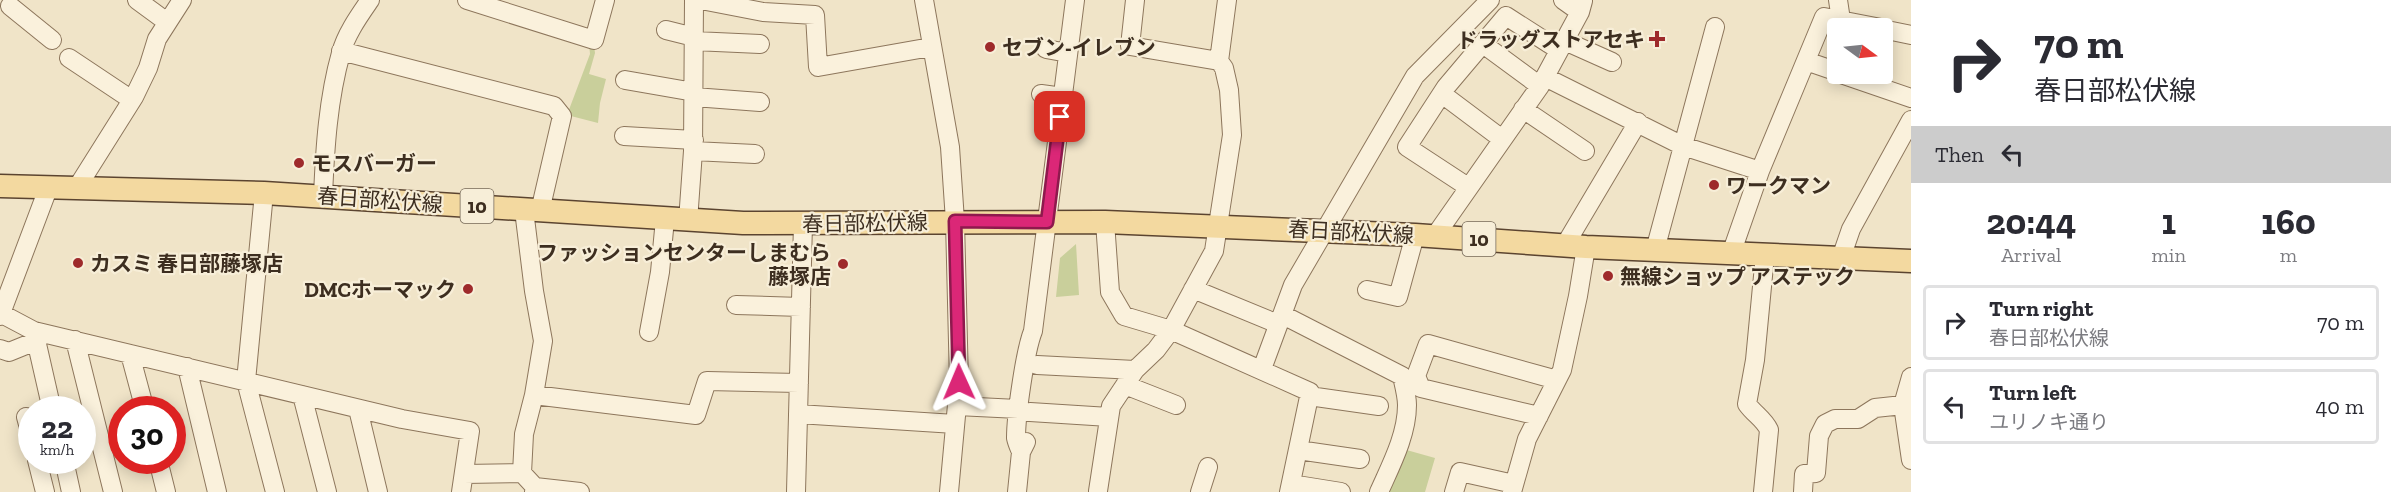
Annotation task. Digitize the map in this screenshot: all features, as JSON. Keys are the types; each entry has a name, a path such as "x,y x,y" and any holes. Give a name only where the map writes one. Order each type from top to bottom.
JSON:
{"main road":[{"name":"春日部松伏線","path":"0,186 78,186 264,193 677,220 804,224 955,221 1217,225 1576,246 1654,250 1695,248 1731,254 1911,261"}],"street":[{"path":"136,0 167,22"},
{"path":"78,186 132,100 148,68 157,39 182,0"},
{"path":"322,196 326,133 341,51 370,0"},
{"path":"467,0 594,40 605,0"},
{"path":"649,332 694,146 694,0"},
{"path":"703,0 763,6 815,15 818,67 931,47"},
{"path":"924,0 931,47 944,102 950,147 955,221 959,382 949,492"},
{"path":"1017,492 1021,452 1026,443 1025,410 1029,342 1033,331 1075,0"},
{"path":"1135,0 1130,46 1219,61"},
{"path":"1079,492 1099,492 1111,406 1130,378 1171,330 1214,251 1232,135 1229,90 1224,68 1219,61 1227,0"},
{"path":"1262,369 1293,285 1415,76 1490,0"},
{"path":"1367,290 1398,297 1425,236 1468,187 1542,82 1562,46 1582,6 1563,0"},
{"path":"1838,0 1841,18"},
{"path":"0,22 11,2 52,40"},
{"path":"1468,187 1407,147 1442,94 1506,16 1562,46 1612,62"},
{"path":"1731,254 1760,171 1824,17 1830,18"},
{"path":"1654,250 1715,27"},
{"path":"666,30 694,39 760,44"},
{"path":"1893,31 1911,35"},
{"path":"1483,44 1542,82 1638,122 1683,146 1760,171"},
{"path":"1046,49 1068,52"},
{"path":"341,51 554,106 562,116 532,210 534,291 543,341 534,395 524,434 522,472 534,490 580,492"},
{"path":"69,58 132,100"},
{"path":"1806,62 1827,69"},
{"path":"625,80 694,94 760,102"},
{"path":"1871,84 1911,98"},
{"path":"1041,94 1063,97"},
{"path":"1442,94 1502,139"},
{"path":"1523,109 1585,151"},
{"path":"1841,258 1851,229 1911,120"},
{"path":"1454,492 1460,472 1513,488 1527,439 1562,370 1576,307 1576,246 1638,122"},
{"path":"624,136 755,154"},
{"path":"49,186 1,315 35,336 75,340 358,409 470,431 461,492"},
{"path":"264,193 246,381 275,492"},
{"path":"1105,222 1110,292 1124,316 1171,330 1310,392 1290,488 1341,492"},
{"path":"796,492 804,224"},
{"path":"1763,492 1769,430 1765,421 1747,404 1755,360 1765,255"},
{"path":"1193,289 1280,319 1402,376 1407,404 1404,426 1379,492"},
{"path":"736,305 801,308"},
{"path":"1025,410 1036,365 1038,343 1033,331"},
{"path":"0,349 9,352 35,336"},
{"path":"35,336 49,396"},
{"path":"75,340 113,492"},
{"path":"1539,416 1421,388 1416,376 1428,344 1557,380"},
{"path":"130,354 141,396"},
{"path":"1036,365 1130,378 1176,405"},
{"path":"188,367 217,492"},
{"path":"1911,377 1907,406 1911,460"},
{"path":"534,395 696,415 707,381 799,383"},
{"path":"302,395 327,492"},
{"path":"1309,396 1379,406"},
{"path":"1803,492 1804,474 1816,473 1819,436 1825,424 1835,419 1858,419 1875,408 1907,406"},
{"path":"358,409 378,492"},
{"path":"798,414 956,415 1025,410 1109,417"},
{"path":"1298,450 1360,459"},
{"path":"1200,492 1208,467"},
{"path":"464,474 522,472"},
{"path":"40,474 45,492"},
{"path":"67,474 71,492"},
{"path":"162,474 166,492"}],"green space":[{"path":"589,44 594,46 595,53 589,74 606,79 598,123 567,115 590,54"},
{"path":"1076,244 1079,295 1056,297 1060,258"},
{"path":"1403,449 1435,458 1425,492 1385,492"}],"place":[{"name":"ドラッグストアセキ","path":"1657,39"},
{"name":"セブン-イレブン","path":"990,47"},
{"name":"モスバーガー","path":"299,163"},
{"name":"ワークマン","path":"1714,185"},
{"name":"カスミ 春日部藤塚店","path":"78,263"},
{"name":"ファッションセンターしまむら 藤塚店","path":"843,264"},
{"name":"無線ショップ アステック","path":"1608,276"},
{"name":"DMCホーマック","path":"468,289"}],"route":[{"path":"959,382 955,221 1047,222 1060,117"}]}
